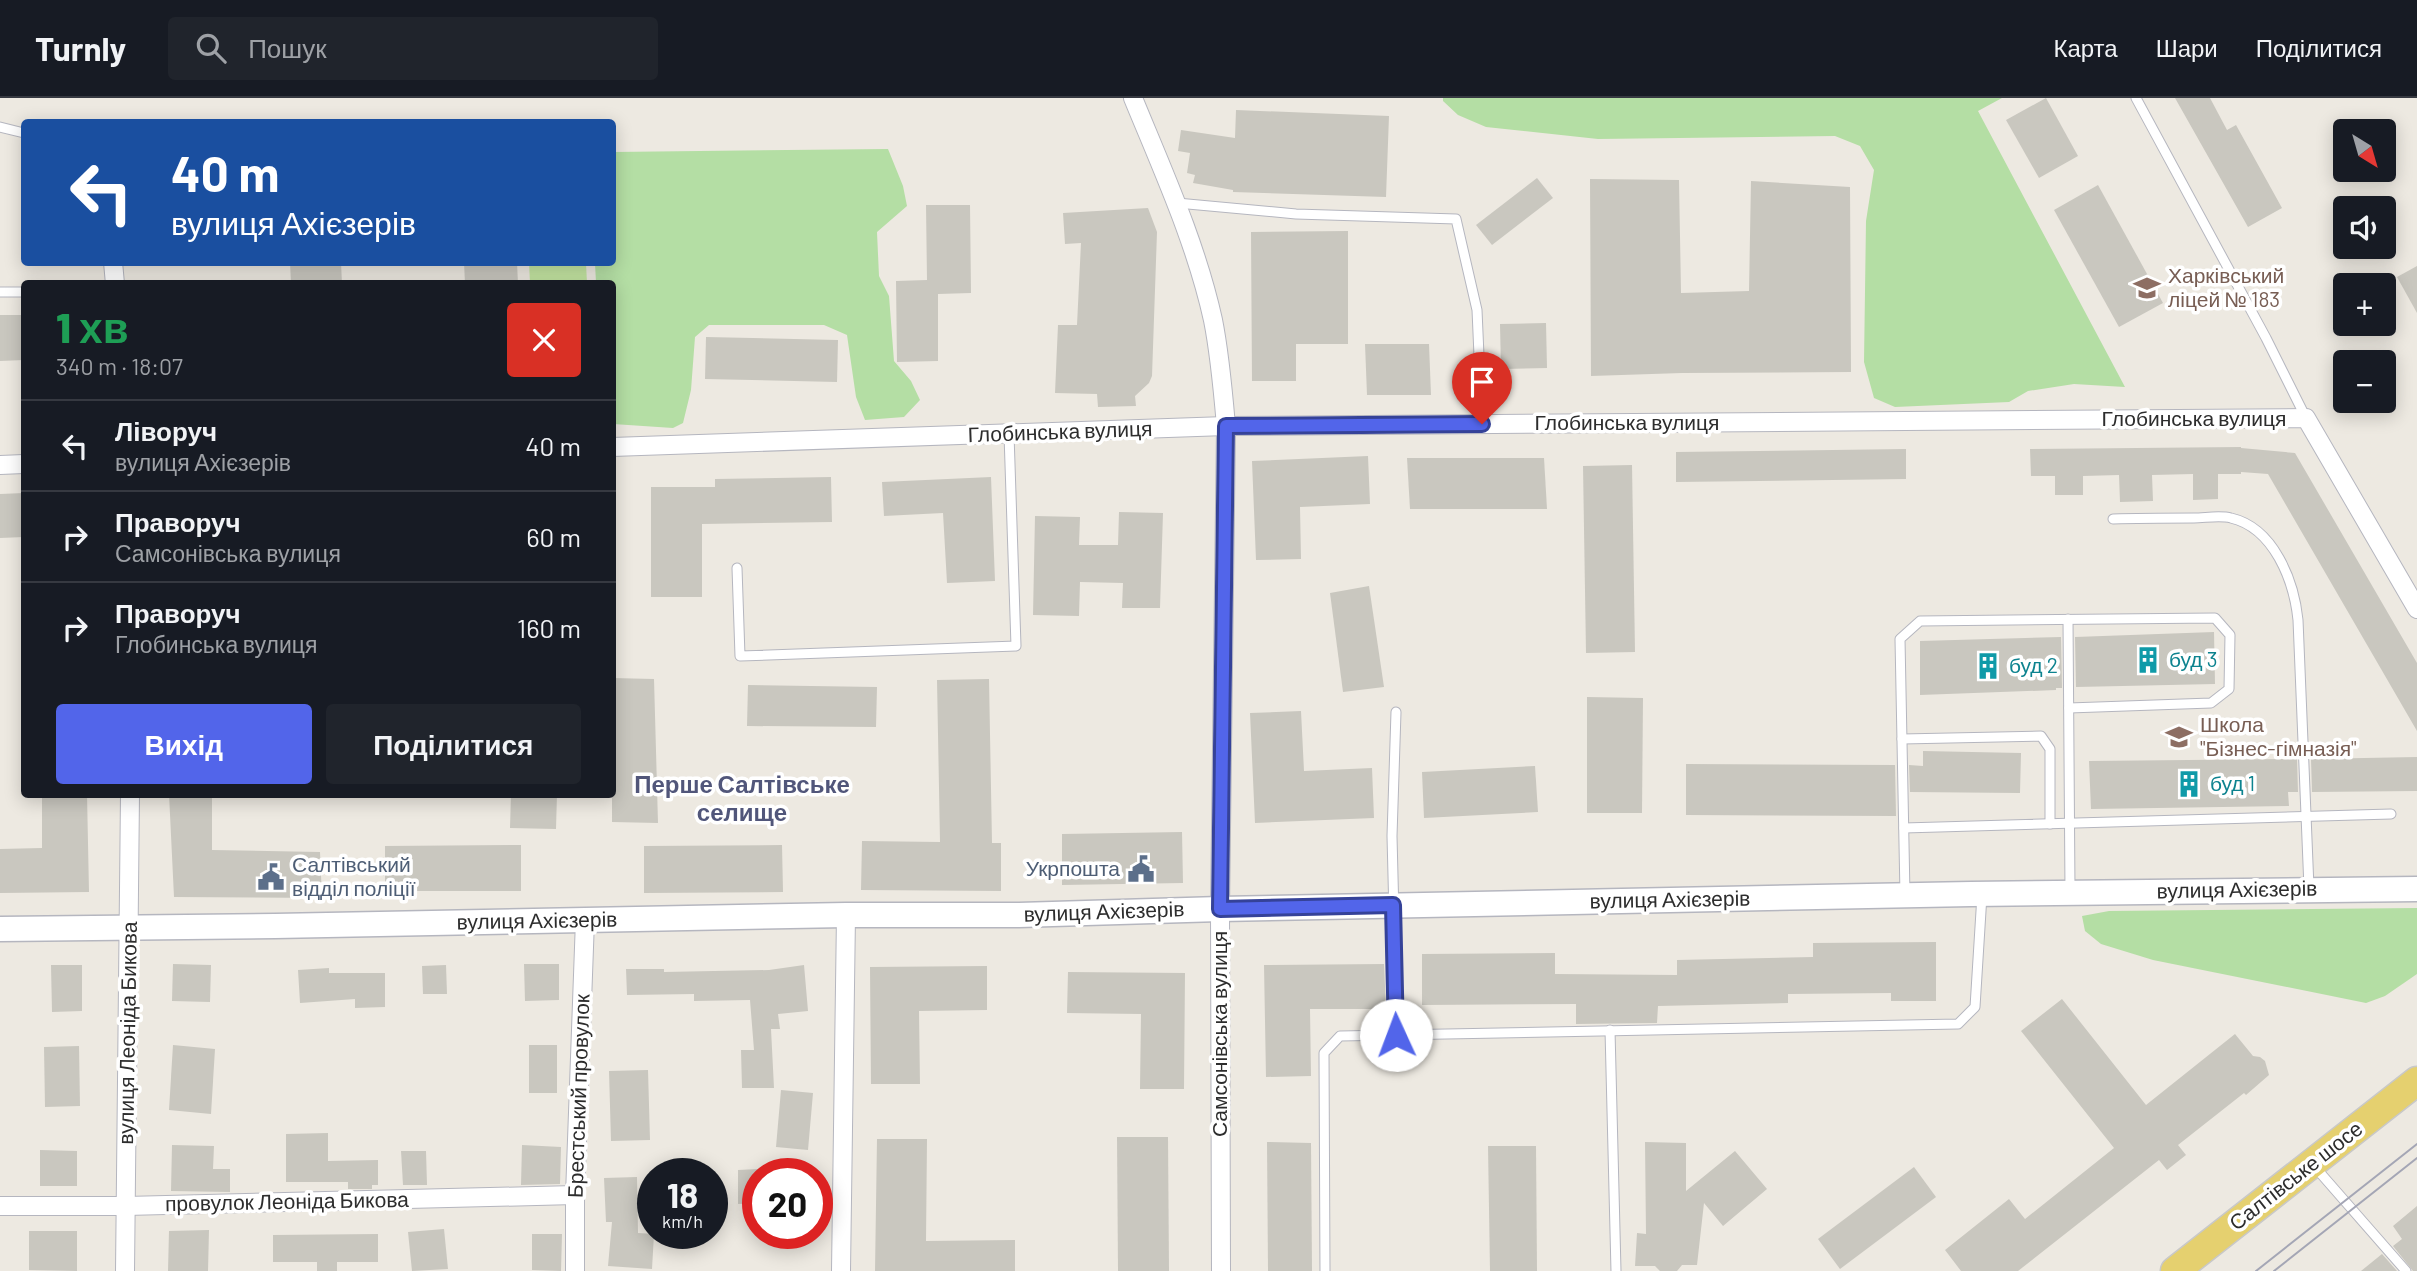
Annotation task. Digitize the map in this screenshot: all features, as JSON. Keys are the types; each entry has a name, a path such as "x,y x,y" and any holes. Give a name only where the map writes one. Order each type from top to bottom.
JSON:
{"main road":[{"name":"вулиця Ахієзерів","path":"0,929 846,915 1019,915 1905,895 2417,889"},
{"name":"Салтівське шосе","path":"2175,1271 2417,1081"}],"street":[{"name":"Самсонівська вулиця","path":"1133,98 1177,203 1196,260 1212,319 1220,363 1226,426 1220,909 1221,1271"},
{"name":"Глобинська вулиця","path":"616,447 1226,426 2306,418"},
{"path":"2306,418 2417,609"},
{"path":"0,465 21,464"},
{"name":"вулиця Леоніда Бикова","path":"125,1271 130,798"},
{"path":"841,1271 846,915"},
{"name":"Брестський провулок","path":"575,1271 575,1195 585,920"},
{"name":"провулок Леоніда Бикова","path":"0,1206 126,1206 575,1195"}],"lane":[{"path":"2136,98 2266,338 2306,418"},
{"path":"0,127 21,132"},
{"path":"1177,203 1296,215 1456,219 1477,310 1482,424"},
{"path":"0,292 21,292"},
{"path":"737,568 740,656 1016,646 1009,435"},
{"path":"2113,519 2230,517 2252,526 2269,543 2287,576 2296,602 2309,890"},
{"path":"1905,895 1900,639 1920,621 2215,618 2230,635 2229,689 2211,704 2069,708"},
{"path":"2068,619 2070,893"},
{"path":"1396,712 1392,836 1396,1035"},
{"path":"1902,738 2041,736 2050,749 2050,824"},
{"path":"2050,749 2070,748"},
{"path":"1903,828 2391,814"},
{"path":"1325,1271 1324,1053 1340,1036 1958,1024 1975,1007 1982,894"},
{"path":"1610,1030 1616,1271"},
{"path":"2312,1164 2406,1271"}],"green space":[{"path":"1443,98 2002,98 1978,111 2125,387 2074,384 2028,391 2009,402 1895,407 1874,398 1864,362 1866,221 1874,170 1860,146 1835,136 1598,139 1486,127 1458,115"},
{"path":"888,149 903,186 907,206 877,232 879,276 889,296 894,361 911,381 920,400 904,417 865,420 856,397 847,335 824,325 709,325 695,337 691,390 683,423 673,428 616,424 616,280 596,280 595,266 616,266 616,152"},
{"path":"529,266 586,266 587,280 530,280"},
{"path":"2417,908 2417,974 2385,996 2366,1003 2153,960 2101,944 2085,931 2082,916 2109,911"}],"building":[{"path":"2046,98 2078,156 2039,178 2006,120"},
{"path":"2175,98 2210,98 2227,130 2236,125 2282,208 2248,227"},
{"path":"1236,110 1389,116 1386,197 1233,192 1193,183 1195,175 1187,173 1190,153 1178,151 1181,130 1235,138"},
{"path":"1537,178 1553,198 1492,245 1476,225"},
{"path":"1590,179 1679,180 1681,293 1749,291 1751,181 1850,187 1851,372 1591,376"},
{"path":"2098,185 2163,303 2119,327 2054,210"},
{"path":"926,205 970,205 971,293 938,294 938,361 897,362 896,281 927,280"},
{"path":"1148,208 1157,232 1152,376 1149,383 1135,396 1136,406 1098,407 1097,394 1055,393 1058,325 1077,325 1081,243 1065,244 1063,213"},
{"path":"1348,231 1348,344 1296,344 1296,381 1252,381 1251,232"},
{"path":"290,266 341,266 342,280 291,280"},
{"path":"464,266 517,266 518,280 465,280"},
{"path":"2417,266 2417,313 2397,277"},
{"path":"0,315 21,315 21,360 0,361"},
{"path":"1546,323 1547,368 1501,369 1500,324"},
{"path":"706,337 838,340 837,382 705,379"},
{"path":"1365,344 1429,344 1431,395 1367,395"},
{"path":"2241,447 2295,453 2417,663 2417,731 2268,474 2218,474 2218,499 2193,500 2193,474 2152,475 2153,501 2120,502 2119,475 2083,476 2083,495 2055,495 2055,476 2031,476 2030,449"},
{"path":"1906,449 1906,479 1676,482 1676,452"},
{"path":"1368,456 1370,504 1300,507 1301,559 1256,560 1252,461"},
{"path":"1407,458 1544,458 1547,509 1410,509"},
{"path":"1632,465 1635,652 1586,653 1583,466"},
{"path":"831,477 832,522 702,524 702,597 651,597 651,487 715,487 715,479"},
{"path":"991,477 995,581 947,583 943,513 884,516 882,482"},
{"path":"21,493 21,537 0,538 0,494"},
{"path":"1119,512 1163,513 1160,608 1122,608 1123,583 1080,582 1079,616 1033,615 1035,516 1080,517 1079,545 1118,545"},
{"path":"1369,586 1384,687 1343,692 1330,593"},
{"name":"буд 3","path":"2214,632 2215,684 2076,687 2075,637"},
{"name":"буд 2","path":"2061,637 2062,688 1920,695 1920,641"},
{"path":"616,678 654,679 658,823 612,822 612,798 616,798"},
{"path":"989,679 992,843 1001,843 1001,891 861,890 862,841 940,842 937,680"},
{"path":"748,685 877,687 876,727 747,726"},
{"path":"1587,697 1643,698 1642,813 1587,813"},
{"path":"1301,711 1304,771 1372,768 1374,818 1255,823 1250,713"},
{"path":"1923,751 2021,753 2020,793 1910,792 1909,765 1923,766"},
{"path":"2417,757 2417,791 2312,792 2311,759"},
{"name":"буд 1","path":"2297,759 2298,792 2288,792 2289,806 2091,809 2089,761"},
{"path":"1686,764 1895,765 1896,816 1686,815"},
{"path":"1535,766 1538,812 1424,818 1422,772"},
{"path":"42,798 87,798 89,892 0,893 0,849 42,848"},
{"path":"169,798 212,798 212,850 320,852 322,898 174,897"},
{"path":"511,798 557,798 556,829 510,828"},
{"path":"1182,832 1183,883 1062,885 1062,834"},
{"path":"521,845 521,891 385,891 385,846"},
{"path":"782,845 783,892 644,893 644,846"},
{"path":"1936,942 1936,1001 1891,1001 1891,993 1788,994 1788,1003 1658,1006 1657,1023 1576,1024 1576,1004 1422,1005 1422,954 1555,953 1555,974 1677,975 1677,960 1813,957 1813,943"},
{"path":"173,964 211,965 210,1002 172,1001"},
{"path":"524,964 559,964 559,1000 525,1001"},
{"path":"1384,964 1386,1009 1310,1009 1311,1076 1266,1077 1264,965"},
{"path":"51,965 82,965 82,1011 52,1012"},
{"path":"446,965 447,994 423,994 422,966"},
{"path":"804,965 808,1011 778,1014 780,1029 771,1029 774,1088 742,1088 741,1050 754,1050 750,1000 694,1001 694,994 627,995 626,969 664,969 664,972 769,970"},
{"path":"987,966 987,1010 919,1011 920,1084 871,1084 870,967"},
{"path":"329,968 329,973 385,973 385,1007 355,1008 355,999 300,1003 298,970"},
{"path":"1068,972 1185,973 1184,1089 1140,1089 1141,1014 1067,1013"},
{"path":"2062,999 2146,1105 2235,1034 2253,1056 2265,1061 2269,1075 2178,1145 2186,1155 2167,1170 2159,1160 2018,1271 1961,1271 1945,1250 2009,1199 2025,1219 2114,1148 2021,1031"},
{"path":"173,1045 215,1049 211,1114 169,1110"},
{"path":"529,1045 557,1045 557,1093 529,1093"},
{"path":"79,1046 80,1106 45,1107 44,1047"},
{"path":"648,1070 650,1140 611,1141 609,1071"},
{"path":"781,1090 813,1093 808,1150 776,1147"},
{"path":"328,1133 328,1161 378,1160 378,1185 372,1185 372,1189 348,1189 348,1182 286,1182 286,1134"},
{"path":"1117,1137 1168,1137 1169,1271 1118,1271"},
{"path":"877,1139 927,1139 926,1241 1015,1240 1015,1271 875,1271"},
{"path":"1267,1142 1311,1143 1312,1271 1268,1271"},
{"path":"1645,1142 1686,1143 1686,1191 1735,1151 1767,1189 1723,1226 1704,1203 1697,1265 1682,1265 1677,1271 1660,1271 1655,1266 1635,1266 1637,1233 1646,1234"},
{"path":"172,1145 214,1146 213,1169 230,1169 230,1192 171,1191"},
{"path":"522,1145 561,1147 560,1184 521,1185"},
{"path":"1488,1146 1536,1146 1537,1271 1490,1271"},
{"path":"40,1150 77,1151 77,1186 40,1186"},
{"path":"401,1151 426,1151 427,1185 403,1185"},
{"path":"1914,1167 1936,1197 1840,1269 1818,1239"},
{"path":"738,1170 742,1170 742,1204 738,1204"},
{"path":"637,1177 637,1249 653,1249 652,1269 608,1266 612,1222 606,1222 604,1178"},
{"path":"2417,1206 2417,1271 2413,1271 2393,1246 2402,1239 2393,1226"},
{"path":"444,1229 448,1269 412,1271 408,1232"},
{"path":"209,1230 208,1271 168,1271 169,1231"},
{"path":"29,1231 77,1231 77,1271 29,1270"},
{"path":"378,1234 378,1262 337,1262 337,1271 317,1271 317,1262 273,1262 273,1235"},
{"path":"532,1234 562,1234 561,1271 532,1270"},
{"path":"2382,1254 2397,1271 2361,1271"}],"tram line":[{"path":"2256,1271 2417,1144"},
{"path":"2274,1271 2417,1158"}],"place":[{"name":"Харківський ліцей № 183","path":"2147,288"},
{"name":"буд 3","path":"2148,660"},
{"name":"буд 2","path":"1988,666"},
{"name":"Школа \"Бізнес-гімназія\"","path":"2179,737"},
{"name":"буд 1","path":"2189,784"},
{"name":"Укрпошта","path":"1141,869"},
{"name":"Салтівський відділ поліції","path":"271,877"}],"district":[{"name":"Перше Салтівське селище","path":"742,799"}],"route":[{"path":"1396,1035 1393,905 1220,909 1226,426 1482,424"}]}
